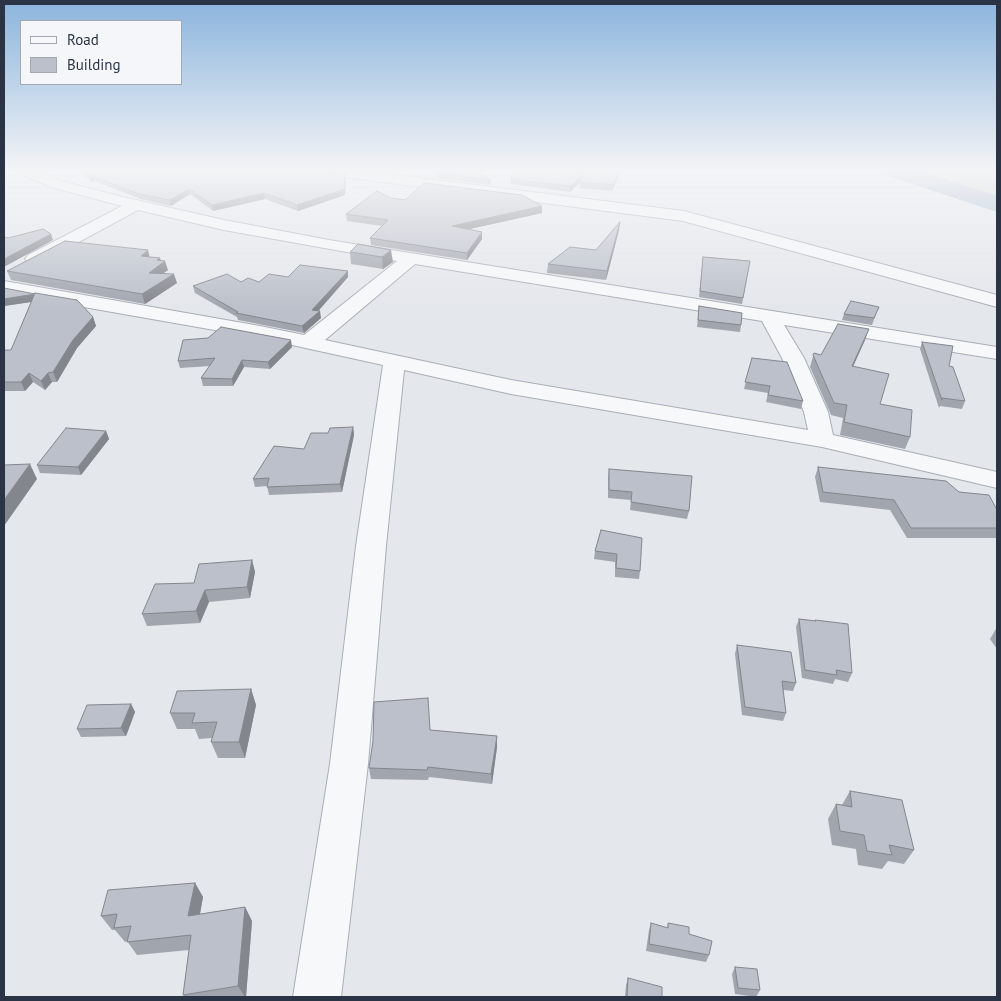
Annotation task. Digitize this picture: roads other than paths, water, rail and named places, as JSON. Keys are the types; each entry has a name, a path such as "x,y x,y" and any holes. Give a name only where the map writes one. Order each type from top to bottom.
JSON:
{"street":[{"path":"10,275 116,216"},
{"path":"186,216 329,245 997,353"},
{"path":"682,216 997,301"},
{"path":"308,343 412,258"},
{"path":"10,275 511,387 822,440 994,483"},
{"path":"770,317 794,358 816,412 822,440"},
{"path":"317,997 350,764 371,546 394,362"}]}
